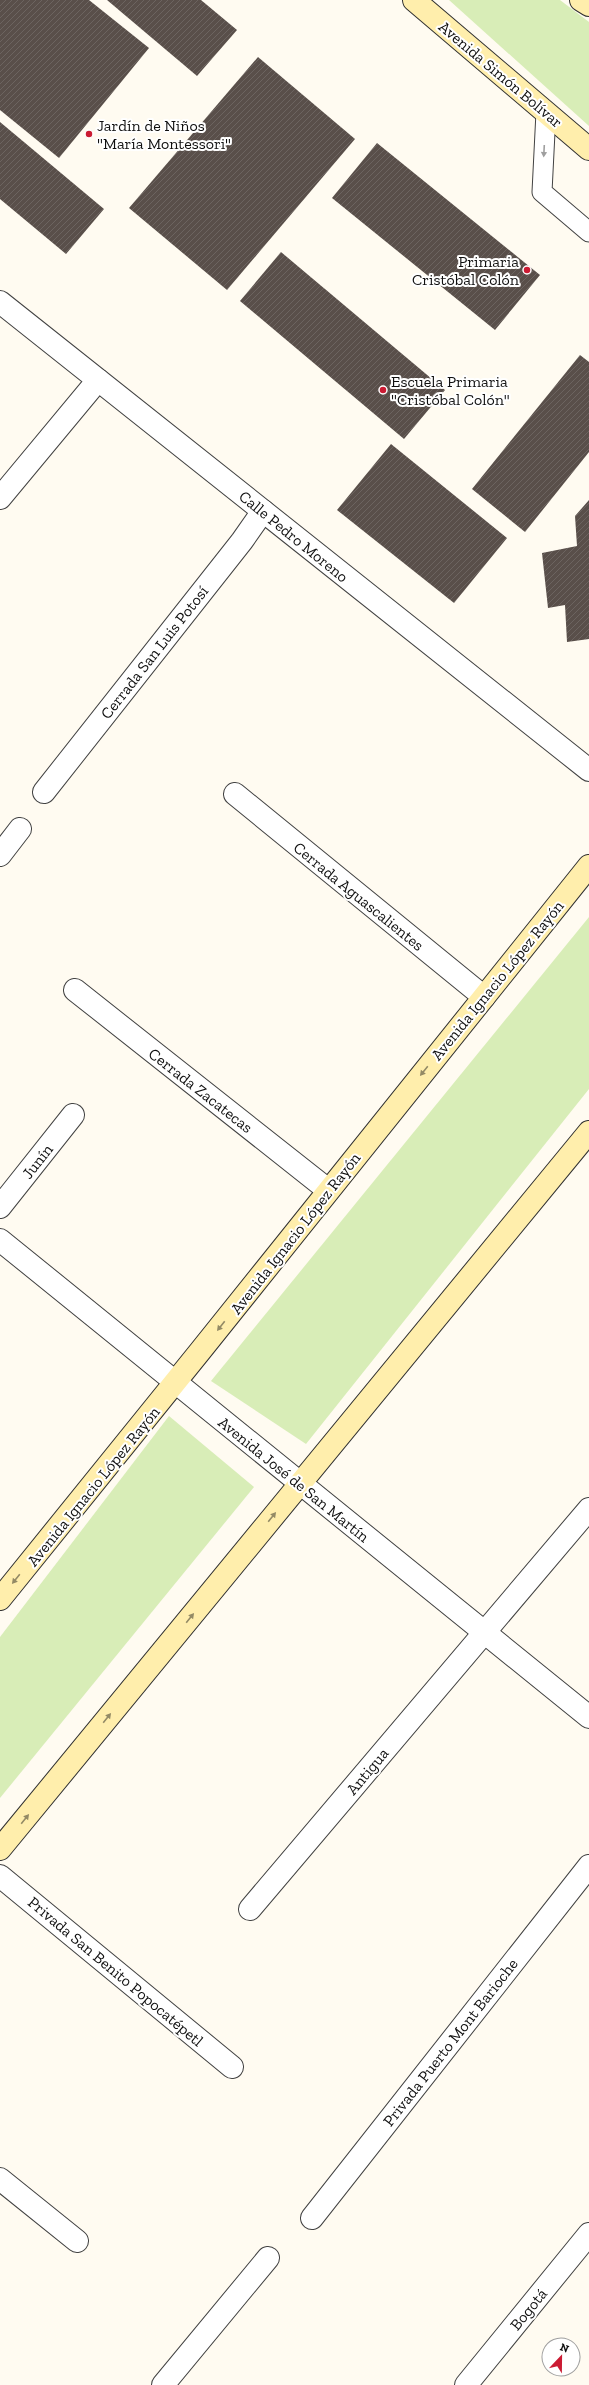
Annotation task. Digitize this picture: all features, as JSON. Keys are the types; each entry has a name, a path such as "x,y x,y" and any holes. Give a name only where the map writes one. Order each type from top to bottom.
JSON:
{"street":[{"name":"Avenida Simón Bolívar","path":"414,0 589,149"},
{"path":"581,0 589,5"},
{"name":"Calle Pedro Moreno","path":"0,302 589,770"},
{"path":"0,498 98,380"},
{"name":"Cerrada San Luis Potosí","path":"44,792 237,547 263,511"},
{"name":"Cerrada Aguascalientes","path":"235,794 484,997"},
{"path":"0,855 20,829"},
{"name":"Avenida Ignacio López Rayón","path":"0,1599 176,1383 328,1190 589,866"},
{"name":"Cerrada Zacatecas","path":"75,990 328,1190"},
{"name":"Junín","path":"0,1207 73,1115"},
{"path":"0,1849 589,1132"},
{"name":"Avenida José de San Martín","path":"0,1240 589,1718"},
{"name":"Antigua","path":"250,1909 589,1508"},
{"name":"Privada Puerto Mont Barioche","path":"312,2218 589,1866"},
{"name":"Privada San Benito Popocatépetl","path":"0,1876 232,2067"},
{"path":"0,2178 77,2241"},
{"name":"Bogotá","path":"466,2385 589,2234"},
{"path":"163,2385 268,2258"}],"lane":[{"path":"546,112 542,192 589,232"}],"green space":[{"path":"449,0 560,0 589,22 589,126"},
{"path":"589,917 589,1089 306,1444 211,1381"},
{"path":"169,1416 254,1487 0,1798 0,1637"}],"building":[{"path":"0,0 89,0 149,48 59,158 0,110"},
{"path":"107,0 201,0 237,30 197,76"},
{"path":"258,57 355,139 227,290 129,208"},
{"path":"0,122 104,209 66,254 0,199"},
{"path":"377,143 540,275 495,330 332,198"},
{"path":"281,252 445,390 404,439 240,301"},
{"path":"580,355 589,362 589,452 525,532 472,489"},
{"path":"391,444 507,538 454,603 337,510"},
{"path":"589,500 589,639 567,642 565,605 548,608 542,553 577,546 575,516"}],"place":[{"name":"Jardín de Niños \"María Montessori\"","path":"89,134"},
{"name":"Primaria Cristóbal Colón","path":"527,270"},
{"name":"Escuela Primaria \"Cristóbal Colón\"","path":"383,390"}]}
